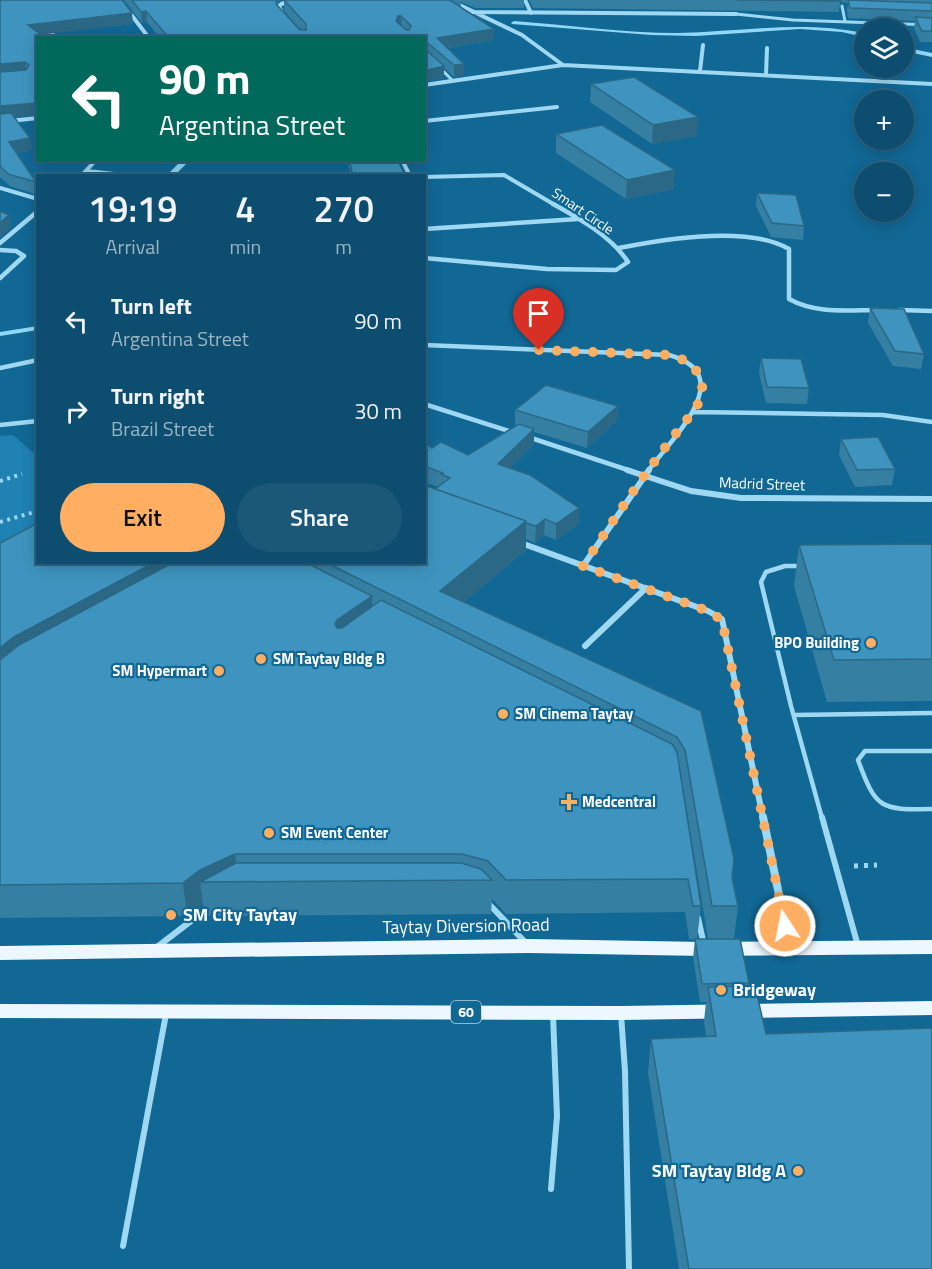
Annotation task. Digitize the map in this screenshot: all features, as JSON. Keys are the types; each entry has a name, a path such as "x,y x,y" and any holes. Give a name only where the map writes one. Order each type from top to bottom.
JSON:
{"main road":[{"name":"Taytay Diversion Road","path":"0,953 529,946 705,949 932,947"},
{"name":"60","path":"0,1011 621,1013 932,1008"}],"street":[{"path":"120,0 147,36"},
{"path":"288,20 279,8 285,2 296,0"},
{"path":"449,0 522,35 563,65"},
{"path":"525,0 531,13"},
{"path":"472,12 736,14"},
{"path":"700,72 703,45"},
{"path":"766,48 766,75"},
{"path":"426,85 563,65 932,84"},
{"path":"426,121 557,107"},
{"path":"0,122 36,118"},
{"path":"83,174 94,162"},
{"path":"87,171 115,174"},
{"name":"Smart Circle","path":"426,177 482,174 504,176 579,219 619,248 628,262 616,270 546,269 426,258"},
{"path":"0,188 36,198"},
{"path":"0,243 36,213"},
{"path":"426,229 579,219"},
{"path":"619,248 681,237 760,239 784,243 789,249 789,299 797,305 814,308 885,310"},
{"path":"0,250 16,251 24,256 0,278"},
{"path":"897,310 932,311"},
{"path":"426,345 669,355 682,358 698,372 702,393 693,412 644,474 583,566"},
{"path":"0,368 36,360"},
{"name":"Madrid Street","path":"426,405 691,491 741,498 932,499"},
{"path":"693,412 883,416 932,422"},
{"path":"0,426 36,421"},
{"path":"509,539 708,611 722,620 790,949"},
{"path":"585,646 646,588"}],"lane":[{"path":"832,6 842,6 845,21"},
{"path":"736,14 932,25"},
{"path":"439,67 453,81"},
{"path":"808,566 785,566 766,572 761,582 794,716 858,948"},
{"path":"794,716 932,713"},
{"path":"932,751 865,751 858,760 871,796 880,805 900,810 932,809"},
{"path":"484,898 529,946"},
{"path":"150,952 215,903"},
{"path":"697,912 705,949"},
{"path":"123,1246 167,1011"},
{"path":"550,1189 556,1116 553,1013"},
{"path":"621,1013 625,1071 629,1269"}],"path":[{"path":"0,481 22,474"},
{"path":"0,522 36,511"}],"shaded area":[{"path":"13,435 36,455 36,556 0,576 0,436"}],"building":[{"path":"0,0 122,0 132,13 28,25 42,36 36,36 36,103 0,106 0,72 26,70 29,65 25,62 0,64"},
{"path":"132,0 277,0 276,4 300,30 306,30 306,24 284,0 450,0 494,29 437,38 464,64 454,65 426,42 426,36 167,36 146,11 141,12","holes":["398,16 401,16 411,26 409,30 406,30 396,21"]},
{"path":"737,0 840,0 841,1"},
{"path":"848,0 932,3 932,11 850,8"},
{"path":"915,17 932,18 932,31 922,31"},
{"path":"426,50 444,66 426,70"},
{"path":"634,77 698,117 653,125 591,84"},
{"path":"11,113 30,138 9,142 36,182 8,174 0,166 0,114"},
{"path":"602,125 675,170 627,180 556,134"},
{"path":"350,162 398,162 405,174 352,174"},
{"path":"757,193 796,195 804,226 772,223"},
{"path":"0,211 9,215 0,223"},
{"path":"870,308 904,309 924,354 895,351"},
{"path":"761,358 801,359 809,388 767,387"},
{"path":"546,385 618,406 588,432 515,410"},
{"path":"519,424 534,429 498,464 530,475 579,508 556,524 545,519 536,526 435,489 450,478 426,467 426,444 432,448 441,442 468,455"},
{"path":"878,437 895,469 857,470 841,439"},
{"path":"426,486 526,521 440,591 701,711 734,859 732,878 738,906 712,906 685,750 677,737 329,564 426,564"},
{"path":"36,524 36,564 151,564 14,637 0,648 0,543"},
{"path":"932,544 932,659 834,660 799,545"},
{"name":"SM City Taytay","path":"170,564 309,564 372,596 337,620 335,624 337,628 342,628 381,600 672,744 677,752 701,906 693,906 688,879 506,880 488,861 462,854 235,854 200,870 183,883 0,885 0,660 19,645"},
{"path":"236,863 461,863 481,869 492,880 200,882"},
{"path":"695,939 740,939 749,983 702,984"},
{"name":"SM Taytay Bldg A","path":"755,986 766,1034 932,1028 932,1269 689,1269 651,1039 716,1036 708,987"}],"waterway":[{"path":"47,20 52,36"},
{"path":"514,23 651,34 696,34 780,28 821,28 854,33"},
{"path":"914,51 932,55"},
{"path":"171,174 185,162"},
{"path":"0,334 36,328"}],"place":[{"name":"BPO Building","path":"871,643"},
{"name":"SM Taytay Bldg B","path":"261,659"},
{"name":"SM Hypermart","path":"219,671"},
{"name":"SM Cinema Taytay","path":"503,714"},
{"name":"Medcentral","path":"569,802"},
{"name":"SM Event Center","path":"269,833"},
{"name":"SM City Taytay","path":"171,915"},
{"name":"Bridgeway","path":"721,990"},
{"name":"SM Taytay Bldg A","path":"798,1171"}],"route":[{"path":"539,350 669,355 682,358 692,364 698,372 702,393 693,412 644,474 583,566 708,611 722,620 785,926"}]}
